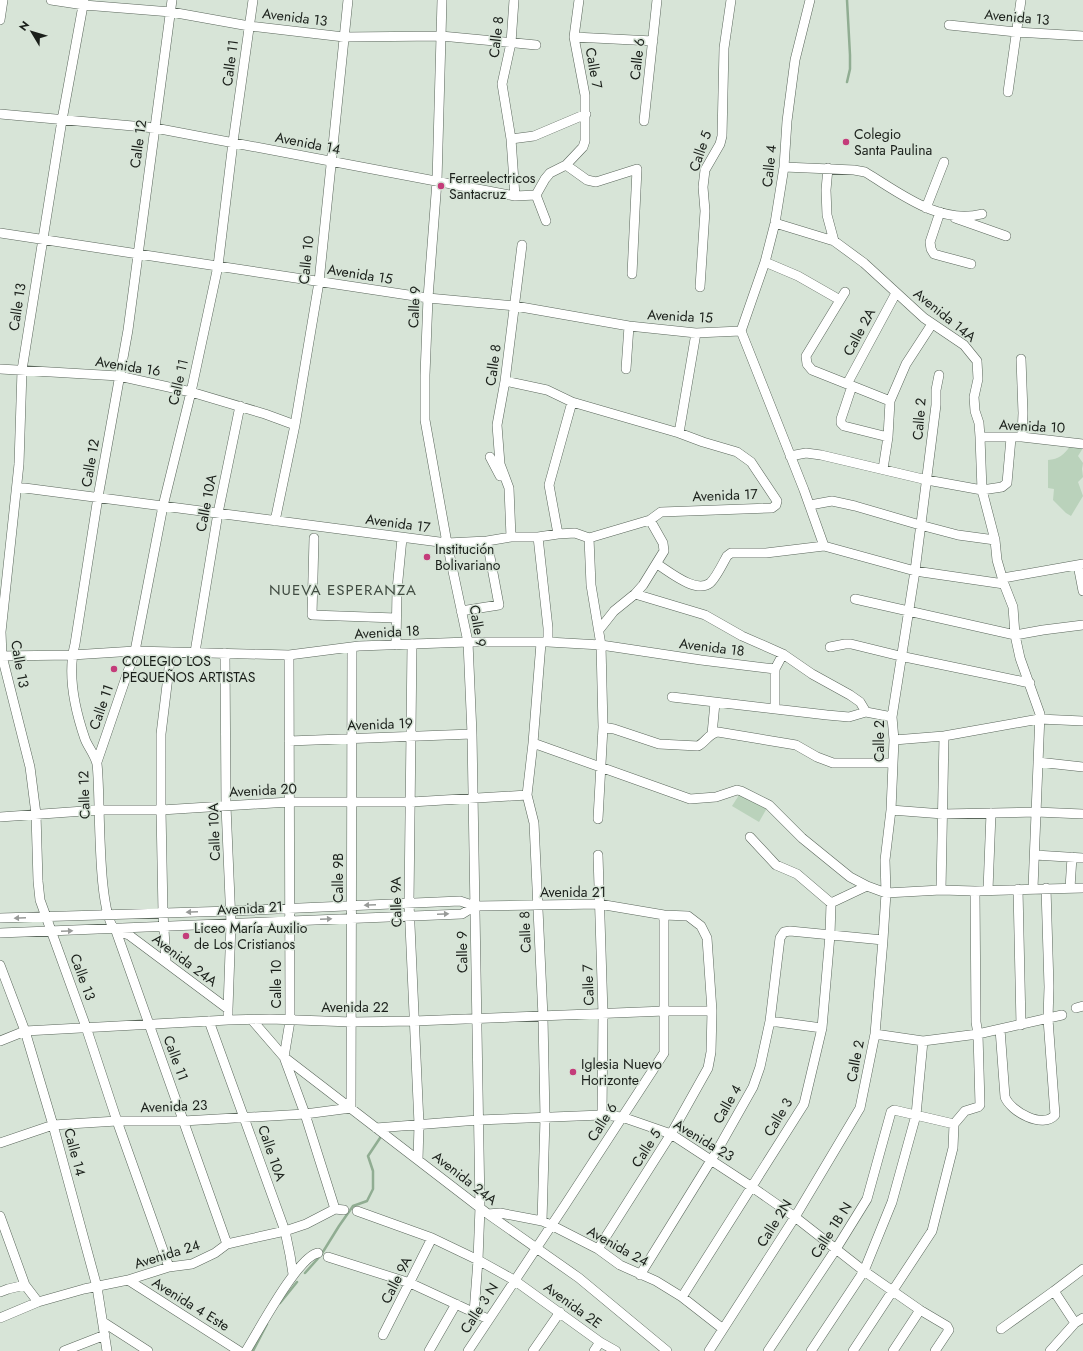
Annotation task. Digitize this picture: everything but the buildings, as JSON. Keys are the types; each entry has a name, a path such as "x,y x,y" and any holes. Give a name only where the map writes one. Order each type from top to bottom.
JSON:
{"street":[{"path":"0,20 3,0"},
{"name":"Avenida 13","path":"51,0 84,2 171,12 249,26 344,37 441,36 536,46"},
{"name":"Calle 12","path":"114,930 108,915 104,897 98,810 97,762 86,739 72,691 72,655 98,497 128,330 172,0"},
{"name":"Calle 11","path":"97,762 135,651 163,506 191,392 218,266 232,142 253,0"},
{"name":"Calle 10","path":"275,521 295,424 318,282 348,0"},
{"name":"Calle 9","path":"442,0 437,181 428,298 425,420 447,544 468,642 472,734 480,1208 474,1313"},
{"name":"Calle 8","path":"514,0 511,43 502,84 511,139 515,196"},
{"name":"Calle 7","path":"566,165 583,147 585,141 585,95 574,37 579,0"},
{"name":"Calle 6","path":"644,121 657,0"},
{"name":"Calle 5","path":"700,287 705,211 703,187 705,170 720,144 722,136 724,48 731,0"},
{"name":"Calle 4","path":"741,331 765,262 775,223 784,167 787,121 795,60 810,0"},
{"path":"1008,92 1021,0"},
{"name":"Calle 13","path":"84,2 62,120 22,370 19,464 17,487 4,565 1,656 30,767 36,814 40,900 169,1267"},
{"name":"Avenida 13","path":"949,25 1016,32 1083,36"},
{"path":"574,37 653,41"},
{"name":"Avenida 14","path":"0,114 155,128 515,196 536,195"},
{"path":"511,139 534,136 586,114"},
{"path":"926,208 944,162"},
{"path":"546,221 536,195 544,179 550,173 566,165 587,180 596,182 637,169 632,274"},
{"path":"784,167 828,168 865,172 926,208 1006,236"},
{"path":"828,168 826,190 827,215 834,241"},
{"path":"944,214 974,216 982,214"},
{"path":"944,214 930,242 931,249 934,254 971,264"},
{"name":"Avenida 14A","path":"775,223 834,241 864,263 924,318 964,345 977,361 978,379 974,398 980,438 982,490 995,540 997,560 1013,607 1015,635 1020,658 1040,714 1033,888"},
{"name":"Avenida 15","path":"0,233 428,298 515,306 629,326 696,333 741,331"},
{"name":"Calle 8","path":"511,537 509,488 500,464 497,425 505,381 522,244"},
{"path":"765,262 842,296 806,356 807,364 812,370 890,401"},
{"name":"Calle 2A","path":"888,437 844,426 841,423 841,419 850,385 896,293"},
{"name":"Calle 2","path":"883,469 888,437 890,401 906,364 932,324"},
{"path":"626,369 629,326"},
{"path":"741,331 810,505 824,546"},
{"path":"505,381 547,390 572,402 679,433 696,333"},
{"path":"1021,359 1023,413 1022,437"},
{"name":"Avenida 16","path":"0,369 119,376 191,392 295,424"},
{"name":"Calle 2","path":"860,1108 875,1034 883,940 886,893 886,844 891,810 894,740 892,717 900,656 909,612 915,571 939,375"},
{"path":"558,534 549,485 572,402"},
{"name":"Calle 10A","path":"195,652 218,513 240,406"},
{"name":"Avenida 17","path":"17,487 447,544 487,541 511,537 538,537 575,533 589,538 650,520 661,512 772,508 776,505 777,501 751,462 737,452 679,433"},
{"name":"Avenida 10","path":"980,438 1022,437 1083,444"},
{"path":"790,456 806,453 821,455 927,480 982,490 1002,487 1007,483 1011,438"},
{"path":"490,458 503,481 509,488"},
{"path":"810,505 832,501 958,535 995,540"},
{"path":"599,630 614,612 635,594 657,564 664,550 663,543 650,520"},
{"name":"Calle 8","path":"538,537 548,628 544,642 527,795 534,823 543,1017 545,1118 542,1221"},
{"path":"314,538 312,614 396,618"},
{"path":"396,645 397,590 402,538"},
{"path":"589,538 591,585 601,645 603,727 598,819"},
{"path":"462,611 499,604 487,541"},
{"path":"657,564 694,586 702,587 710,583 727,556 731,554 766,553 824,546 915,571 1004,581 1080,565 1083,591"},
{"path":"635,594 705,615 742,636 783,654 812,674 860,702 866,712"},
{"path":"855,599 1015,635 1083,625"},
{"name":"Avenida 18","path":"1,656 72,655 135,651 289,655 352,647 468,642 544,642 601,645 774,669"},
{"name":"Calle 9A","path":"412,644 409,903 419,1124 418,1160"},
{"path":"830,647 851,644 900,656 1030,683"},
{"name":"Calle 9B","path":"351,1108 352,647"},
{"path":"166,962 163,913 161,734 171,652"},
{"name":"Calle 10A","path":"225,653 226,806 231,911 228,1009"},
{"path":"775,709 774,669 783,654"},
{"name":"Calle 10","path":"289,655 290,1021 284,1057 340,1209"},
{"path":"672,697 849,717 866,712 892,717"},
{"path":"712,734 716,703"},
{"path":"894,740 944,736 1039,719 1083,720"},
{"path":"603,727 614,729 659,744 698,746 712,734 718,732 796,745 817,757 833,763 893,764"},
{"name":"Avenida 19","path":"289,741 472,734"},
{"path":"941,890 944,736"},
{"path":"533,743 690,799 716,797 737,790 741,791 769,805 802,838 850,877 867,886 886,893 941,890 975,891 1033,888 1083,888"},
{"path":"1038,762 1083,767"},
{"name":"Avenida 20","path":"0,817 98,810 161,810 290,802 411,802 527,795"},
{"path":"891,810 943,814 991,812 1083,814"},
{"path":"988,890 991,812"},
{"path":"750,837 776,865 797,874 831,903 867,886"},
{"name":"Calle 7","path":"598,855 603,1014 602,1115"},
{"path":"1035,855 1083,858"},
{"path":"1070,888 1072,857"},
{"path":"1000,1030 1005,1096 1008,1103 1027,1118 1046,1120 1052,1119 1055,1115 1048,1019 1049,987 1046,888"},
{"path":"1018,889 1021,1025"},
{"path":"853,1351 932,1231 953,1148 954,1124 965,1111 980,1105 978,1034 976,1022 975,891"},
{"name":"Avenida 21","path":"0,918 231,911 460,901 475,906 600,904 664,915 688,916 701,926 707,938"},
{"name":"Calle 3","path":"682,1297 804,1104 822,1028 830,935 831,903"},
{"name":"Avenida 21","path":"0,934 462,914 475,906"},
{"name":"Calle 6","path":"514,1280 565,1205 664,1053 664,915"},
{"name":"Calle 11","path":"114,930 227,1244"},
{"name":"Avenida 24A","path":"114,930 129,935 228,1009"},
{"name":"Calle 4","path":"640,1275 718,1148 753,1087 760,1067 770,1021 780,938 784,932 790,931 830,935"},
{"path":"830,935 883,940"},
{"name":"Calle 5","path":"598,1250 671,1134 708,1068 711,1052 712,1011 707,938"},
{"name":"Calle 14","path":"0,965 25,1031 53,1125 97,1287 107,1351"},
{"path":"228,1009 228,1020"},
{"name":"Avenida 22","path":"0,1041 25,1031 228,1020 270,1019 290,1021 352,1022 414,1021 665,1011 712,1011"},
{"path":"875,1034 923,1041 1000,1030 1062,1015"},
{"name":"Avenida 24A","path":"252,1020 284,1057 488,1214 579,1278 667,1351"},
{"name":"Calle 10A","path":"209,1021 285,1231 293,1274"},
{"path":"770,1021 822,1028"},
{"path":"811,1351 864,1271 892,1202 916,1114 923,1041"},
{"name":"Avenida 23","path":"0,1143 53,1125 117,1121 183,1121 305,1114 351,1108"},
{"name":"Calle 2N","path":"709,1351 795,1217 860,1108"},
{"name":"Calle 1B N","path":"768,1351 836,1249 867,1199 891,1112 894,1110 916,1114"},
{"path":"916,1114 954,1124"},
{"name":"Avenida 23","path":"376,1128 478,1120 602,1115 622,1117 671,1134 795,1217 893,1292 947,1326 949,1330 935,1351"},
{"name":"Avenida 24","path":"0,1318 38,1302 128,1280 169,1267 192,1264 215,1253 227,1244 285,1231 306,1224 340,1209"},
{"path":"357,1212 432,1238 478,1260 514,1280"},
{"name":"Avenida 24","path":"488,1214 500,1213 542,1221 551,1225 598,1250 620,1265 656,1281 682,1297 723,1329"},
{"path":"1,1222 24,1285 38,1302"},
{"name":"Calle 9A","path":"383,1335 432,1238"},
{"path":"246,1351 293,1274 312,1255 318,1253"},
{"path":"328,1257 410,1282 488,1319"},
{"path":"1001,1329 1083,1269"},
{"name":"Avenida 4 Este","path":"128,1280 239,1351"},
{"name":"Avenida 2E","path":"514,1280 600,1342 616,1351"},
{"name":"Calle 3 N","path":"468,1351 514,1280"},
{"path":"0,1292 24,1285"},
{"path":"1050,1351 1079,1321 1054,1291"},
{"path":"429,1351 456,1304"},
{"path":"893,1351 920,1310"},
{"path":"533,1351 560,1312"},
{"path":"103,1322 148,1351"},
{"path":"64,1351 105,1335"},
{"path":"594,1351 600,1342"}],"green space":[{"path":"1070,446 1083,448 1078,456 1083,463 1083,477 1078,482 1083,496 1071,516 1053,500 1054,489 1048,488 1048,460 1061,456"},
{"path":"741,792 767,808 759,822 732,806"}],"waterway":[{"path":"847,0 850,55 850,69 847,82"},
{"path":"305,1273 321,1255 353,1206 367,1201 373,1189 373,1171 368,1156 382,1135"},
{"path":"280,1303 297,1282"},
{"path":"253,1351 267,1324"}],"place":[{"name":"Colegio Santa Paulina","path":"846,142"},
{"name":"Ferreelectricos Santacruz","path":"441,186"},
{"name":"Institución Bolivariano","path":"427,557"},
{"name":"COLEGIO LOS PEQUEÑOS ARTISTAS","path":"114,669"},
{"name":"Liceo María Auxilio de Los Cristianos","path":"186,936"},
{"name":"Iglesia Nuevo Horizonte","path":"573,1072"}],"district":[{"name":"NUEVA ESPERANZA","path":"343,590"}]}
